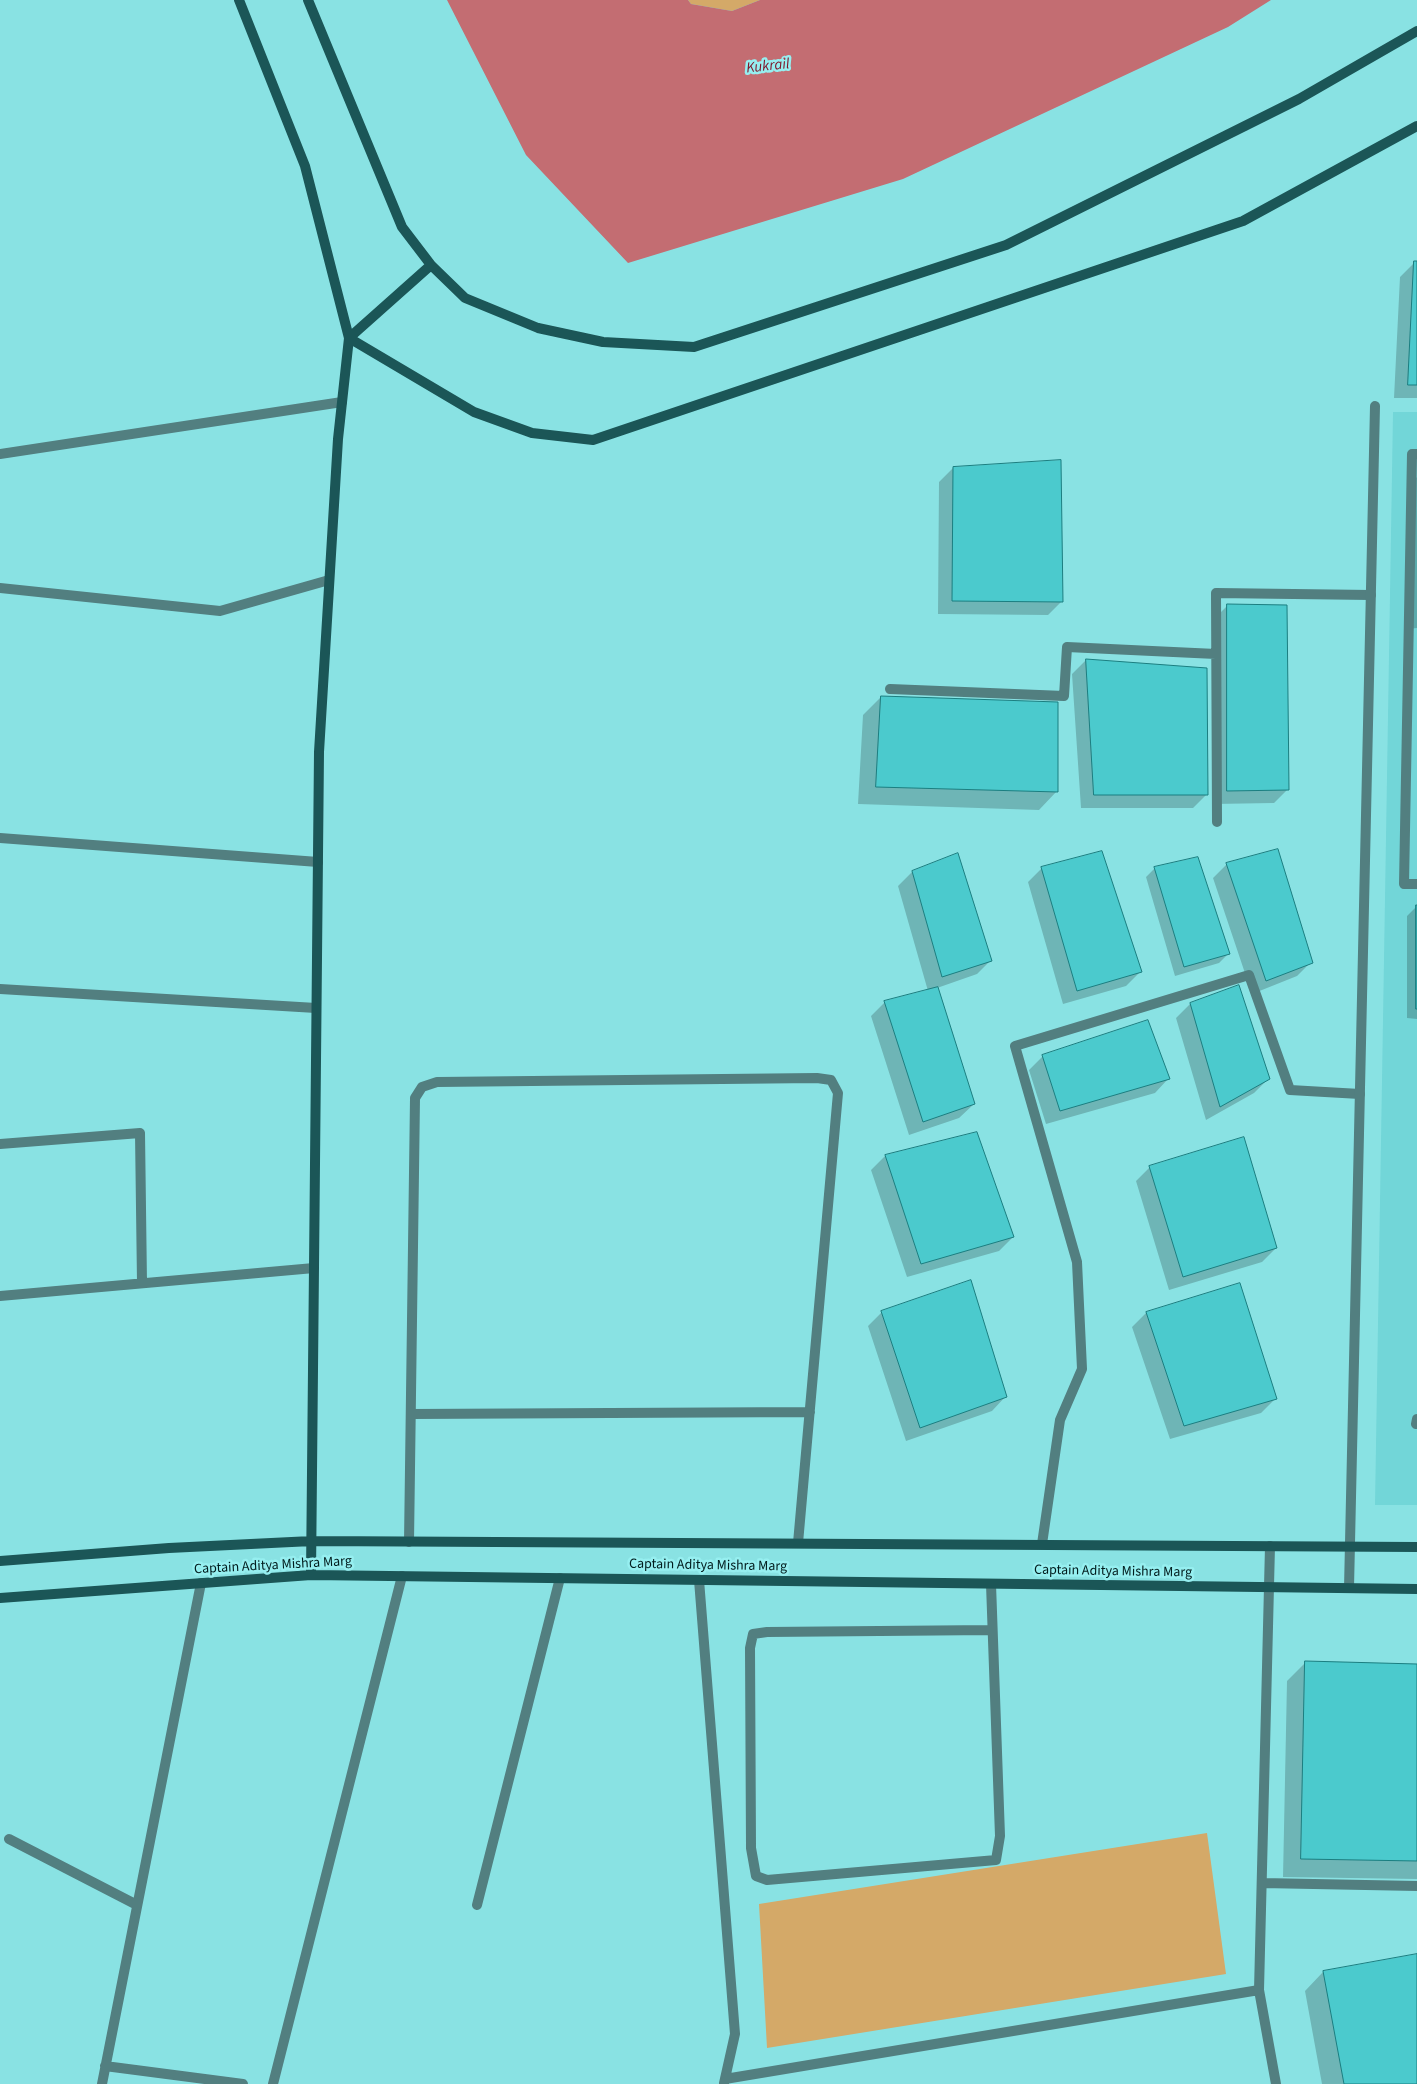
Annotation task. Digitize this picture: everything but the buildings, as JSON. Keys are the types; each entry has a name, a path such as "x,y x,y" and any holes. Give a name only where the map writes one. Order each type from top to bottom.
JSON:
{"street":[{"path":"239,0 305,166 349,338 342,402 329,580 319,752 311,1575"},
{"path":"308,0 402,227 431,265 465,298 538,328 603,342 694,346 1006,245 1299,99 1417,31"},
{"path":"349,338 474,412 532,433 593,440 1242,221 1417,126"},
{"path":"349,338 431,265"},
{"path":"0,454 342,402"},
{"path":"1349,1588 1375,406"},
{"path":"1417,454 1412,454 1404,884 1417,884"},
{"path":"0,588 220,611 329,580"},
{"path":"1217,822 1216,593 1371,596"},
{"path":"890,689 1064,696 1067,647 1216,654"},
{"path":"0,838 318,862"},
{"path":"1042,1544 1060,1420 1082,1369 1077,1262 1015,1046 1249,974 1290,1090 1360,1094"},
{"path":"0,989 316,1008"},
{"path":"409,1542 415,1098 422,1087 437,1082 817,1078 831,1080 838,1093 798,1543"},
{"path":"0,1144 140,1133 142,1283"},
{"path":"0,1296 314,1268"},
{"path":"411,1414 810,1412"},
{"name":"Captain Aditya Mishra Marg","path":"0,1561 169,1548 312,1541 1417,1547"},
{"path":"1270,1546 1259,1990 1276,2084"},
{"name":"Captain Aditya Mishra Marg","path":"0,1598 311,1575 1417,1589"},
{"path":"273,2084 402,1576"},
{"path":"477,1905 560,1578"},
{"path":"699,1580 735,2034 725,2081 1259,1990"},
{"path":"102,2084 201,1583"},
{"path":"991,1584 1000,1836 996,1860 767,1880 756,1876 751,1848 750,1648 753,1634 767,1632 992,1630"},
{"path":"9,1839 137,1905"},
{"path":"1262,1883 1417,1886"},
{"path":"105,2066 242,2084"}],"shaded area":[{"path":"688,0 760,0 732,11 691,4"},
{"path":"1393,412 1417,412 1417,1505 1375,1505"},
{"path":"1207,1833 1226,1974 767,2048 759,1904"}],"water":[{"name":"Kukrail","path":"447,0 688,0 691,4 732,11 760,0 1271,0 1228,27 903,179 628,263 526,155"}]}
